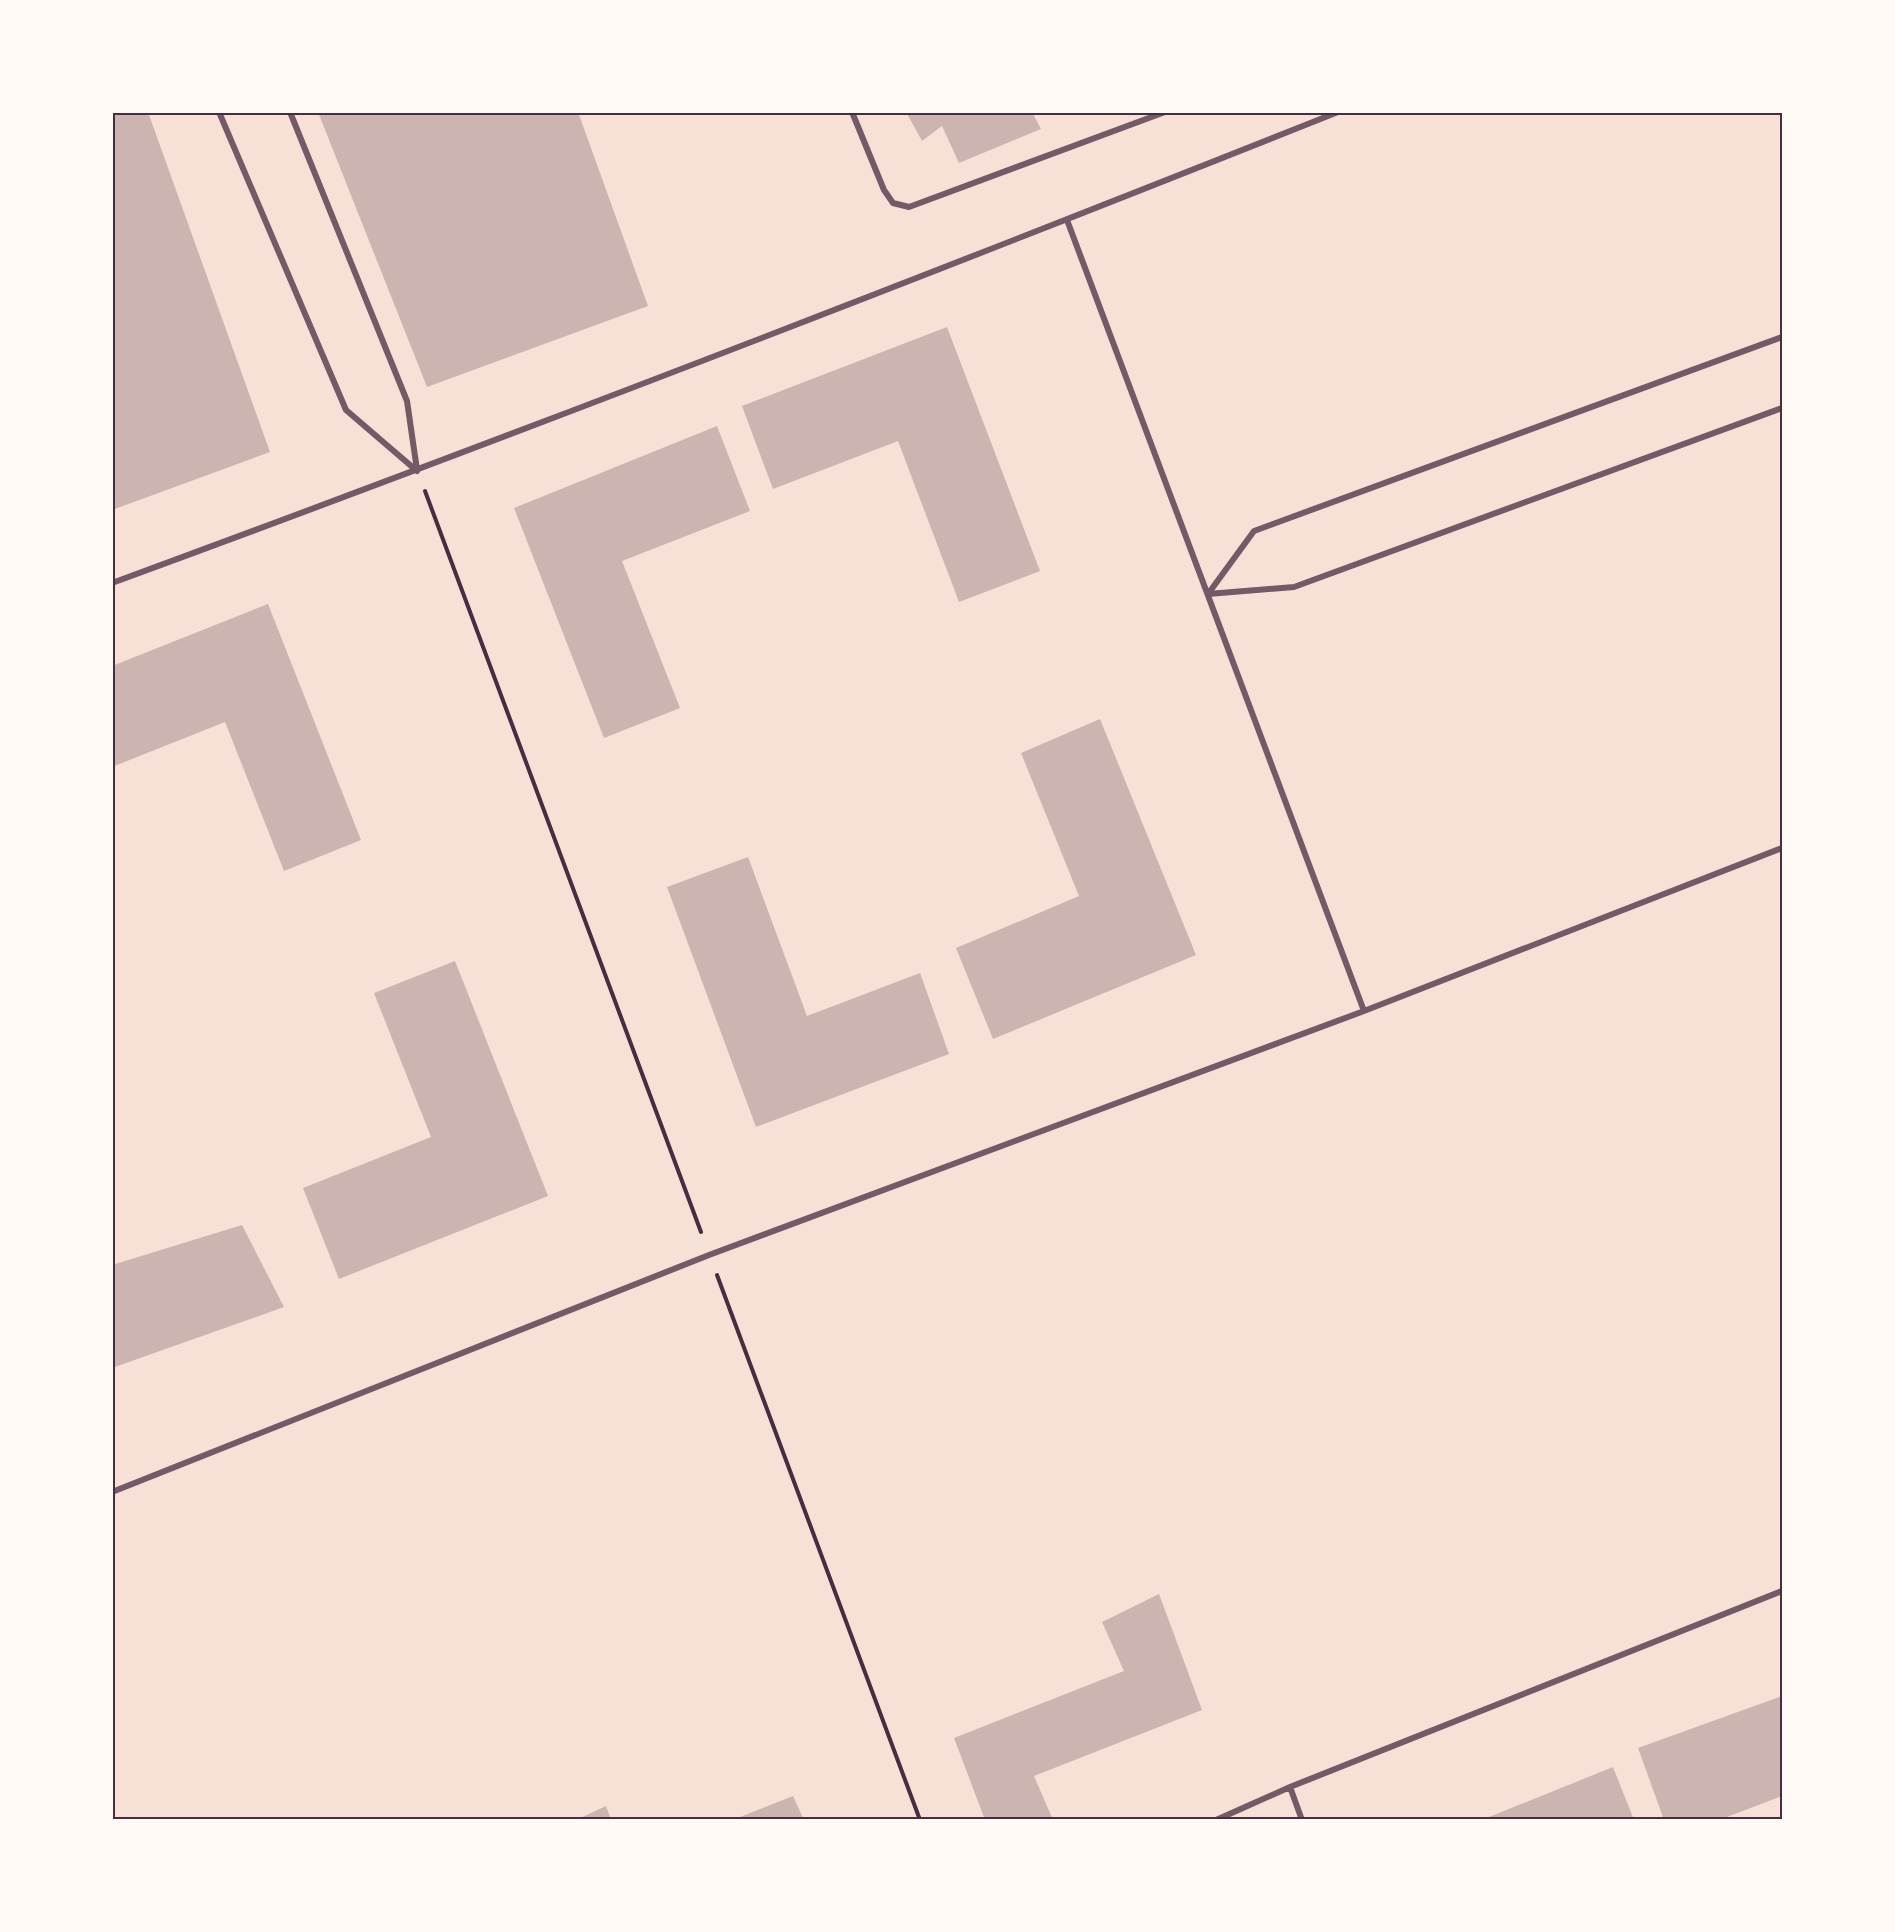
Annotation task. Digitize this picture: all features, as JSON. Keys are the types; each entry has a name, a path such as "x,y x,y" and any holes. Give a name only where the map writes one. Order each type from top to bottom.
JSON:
{"street":[{"path":"219,112 346,410 417,471"},
{"path":"290,112 407,401 417,471"},
{"path":"852,112 884,190 893,203 909,207 1166,112"},
{"path":"112,583 417,471 1067,220 1338,112"},
{"path":"1067,220 1364,1011"},
{"path":"1208,594 1254,531 1782,338"},
{"path":"1208,594 1294,587 1782,408"},
{"path":"112,1492 710,1255 1364,1011 1782,848"},
{"path":"1216,1820 1290,1787 1782,1591"},
{"path":"1290,1787 1302,1820"}],"path":[{"path":"417,471 920,1820"}],"building":[{"path":"112,112 148,112 270,452 112,510"},
{"path":"318,112 578,112 648,306 427,387"},
{"path":"906,112 1032,112 1041,129 959,163 942,126 922,141"},
{"path":"947,327 1040,571 959,602 898,441 773,489 742,406"},
{"path":"717,426 750,511 622,561 680,708 604,738 514,508"},
{"path":"268,604 361,840 284,871 225,722 112,767 112,666"},
{"path":"1100,719 1196,955 993,1039 956,948 1079,896 1021,753"},
{"path":"748,857 807,1016 920,973 949,1054 756,1127 667,887"},
{"path":"455,961 548,1196 339,1279 303,1188 431,1137 374,993"},
{"path":"242,1225 284,1307 112,1368 112,1265"},
{"path":"1159,1594 1202,1710 1034,1776 1053,1820 985,1820 954,1738 1124,1671 1102,1622"},
{"path":"1782,1696 1782,1796 1719,1820 1664,1820 1638,1748"},
{"path":"1613,1767 1634,1820 1484,1820 1484,1819"},
{"path":"793,1796 804,1820 735,1820 735,1819"},
{"path":"606,1806 611,1820 576,1820"}]}
